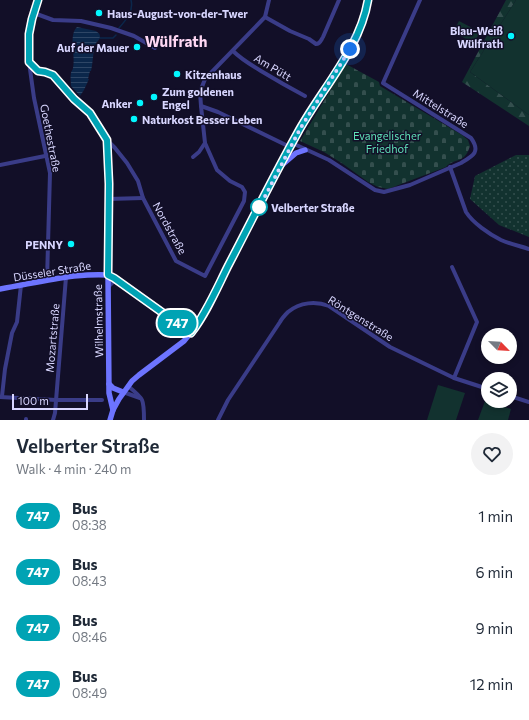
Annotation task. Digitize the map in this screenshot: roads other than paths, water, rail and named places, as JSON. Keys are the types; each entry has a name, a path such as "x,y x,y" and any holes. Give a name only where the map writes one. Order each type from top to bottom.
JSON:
{"main road":[{"path":"113,410 128,386 139,375 184,341 200,319 291,145 358,34 368,0"},
{"path":"280,166 296,153 305,150"},
{"name":"Düsseler Straße","path":"0,290 66,277 95,274 108,275"},
{"name":"Wilhelmstraße","path":"108,275 109,392 113,410 110,420"},
{"path":"109,384 113,388 123,392"}],"street":[{"name":"Goethestraße","path":"38,0 30,25 29,62 45,156 50,173 47,280"},
{"path":"193,157 199,152 205,143 200,92 205,80 265,17 269,0"},
{"path":"265,17 318,44 323,37 338,0"},
{"name":"Mittelstraße","path":"420,0 383,83 471,138 475,144 476,150 461,164 450,167"},
{"path":"34,13 53,20 81,21 111,28 134,36 155,48"},
{"name":"Am Pütt","path":"233,50 238,56 252,66 305,96"},
{"path":"29,62 38,71 53,75 74,99 90,113 107,140"},
{"path":"31,77 38,71"},
{"path":"201,106 329,160 375,190 384,192 410,185 450,167 466,212 470,218 502,240 529,249"},
{"name":"Nordstraße","path":"107,140 116,148 128,163 138,181 143,198 176,261 205,276 244,201 245,192 242,187 230,181 217,170 205,143"},
{"name":"Wilhelmstraße","path":"107,140 109,184 108,275"},
{"path":"0,165 45,156"},
{"name":"Nordstraße","path":"108,199 143,198"},
{"path":"452,267 477,322 454,378"},
{"path":"108,275 112,276 191,333"},
{"name":"Mozartstraße","path":"53,420 55,413 66,277"},
{"path":"108,287 113,282 120,282"},
{"path":"21,285 17,322 12,333 1,396 56,400 102,400"},
{"name":"Röntgenstraße","path":"218,420 228,400 280,322 289,311 303,304 322,304 329,306 390,347 454,378 481,387"},
{"path":"128,386 143,401 144,420"},
{"path":"123,392 140,398"},
{"path":"517,398 529,402"}],"water":[{"path":"77,27 96,31 100,37 94,48 92,68 89,79 80,96 71,86 71,72 74,63 73,36"}],"waterway":[{"path":"119,28 127,19 132,4 131,0"},
{"path":"100,38 113,38 116,35"}],"place":[{"name":"Haus-August-von-der-Twer","path":"99,13"},
{"name":"Blau-Weiß Wülfrath","path":"511,36"},
{"name":"Auf der Mauer","path":"137,47"},
{"name":"Kitzenhaus","path":"177,74"},
{"name":"Zum goldenen Engel","path":"154,97"},
{"name":"Anker","path":"140,103"},
{"name":"Naturkost Besser Leben","path":"134,119"},
{"name":"Velberter Straße","path":"259,207"},
{"name":"PENNY","path":"71,244"}],"district":[{"name":"Wülfrath","path":"176,41"}],"park label":[{"name":"Evangelischer Friedhof","path":"387,141"}]}
